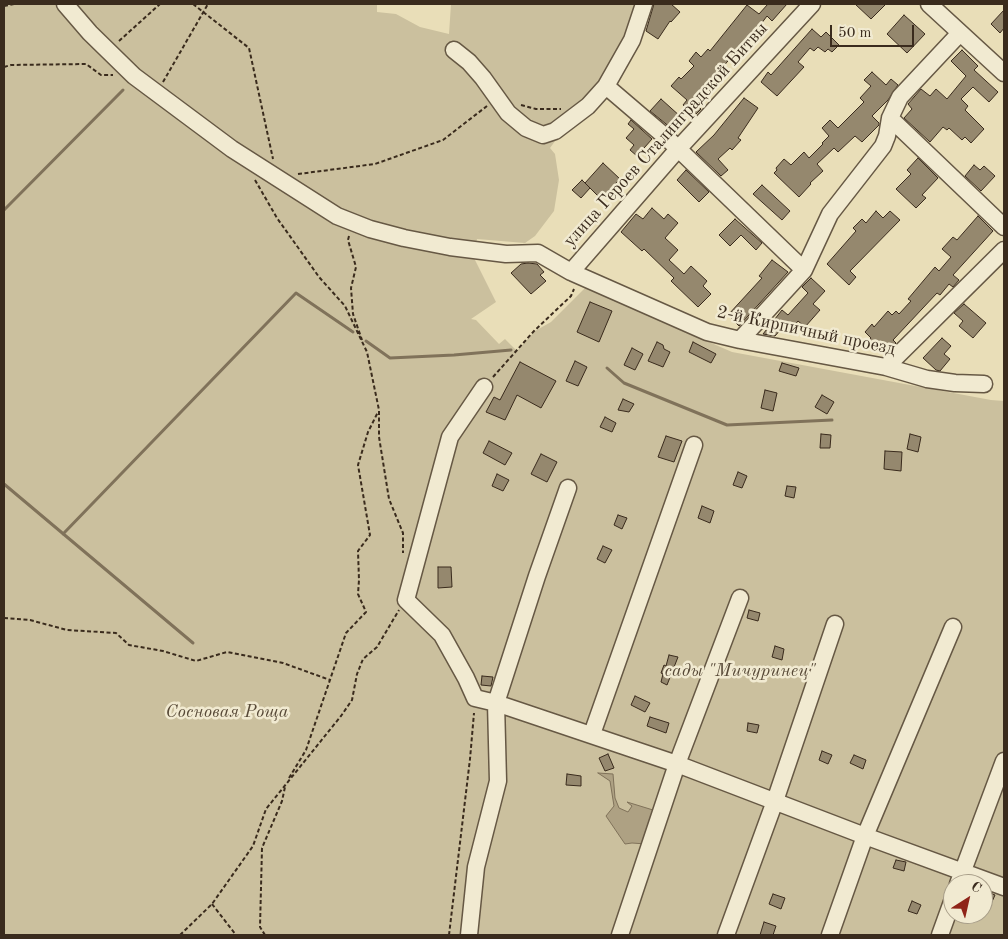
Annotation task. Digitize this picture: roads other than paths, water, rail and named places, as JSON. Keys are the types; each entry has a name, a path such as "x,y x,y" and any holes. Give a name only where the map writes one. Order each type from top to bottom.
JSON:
{"street":[{"name":"2-й Кирпичный проезд","path":"65,4 90,33 134,76 232,149 337,216 370,229 450,247 506,254 538,253 574,277 707,332 740,340 886,367 928,379 955,383 984,384"},
{"path":"454,50 484,78 508,113 526,128 543,135 555,130 588,106 606,86 632,40 644,4"},
{"name":"улица Героев Сталинградской Битвы","path":"574,277 678,149 812,4"},
{"path":"929,4 1003,69"},
{"path":"740,340 804,270 830,214 883,146 890,118 900,97 960,33"},
{"path":"606,86 678,149 804,270"},
{"path":"890,118 1004,227"},
{"path":"886,367 1004,250"},
{"path":"484,387 450,437 406,600 442,635 475,698 592,734 677,764 864,836 951,874"},
{"path":"592,734 694,445"},
{"path":"469,935 476,867 498,781 496,703 568,488"},
{"path":"620,935 677,764 740,598"},
{"path":"726,935 775,801 835,624"},
{"path":"830,935 864,836 953,627"},
{"path":"962,874 1004,761"}],"waterway":[{"path":"4,210 123,90"},
{"path":"63,534 296,293 353,332"},
{"path":"366,341 390,358 511,350"},
{"path":"607,368 624,383 727,425 832,420"},
{"path":"4,484 193,643"}],"park label":[{"name":"сады \"Мичуринец\"","path":"740,671"},
{"name":"Сосновая Роща","path":"227,712"}]}
